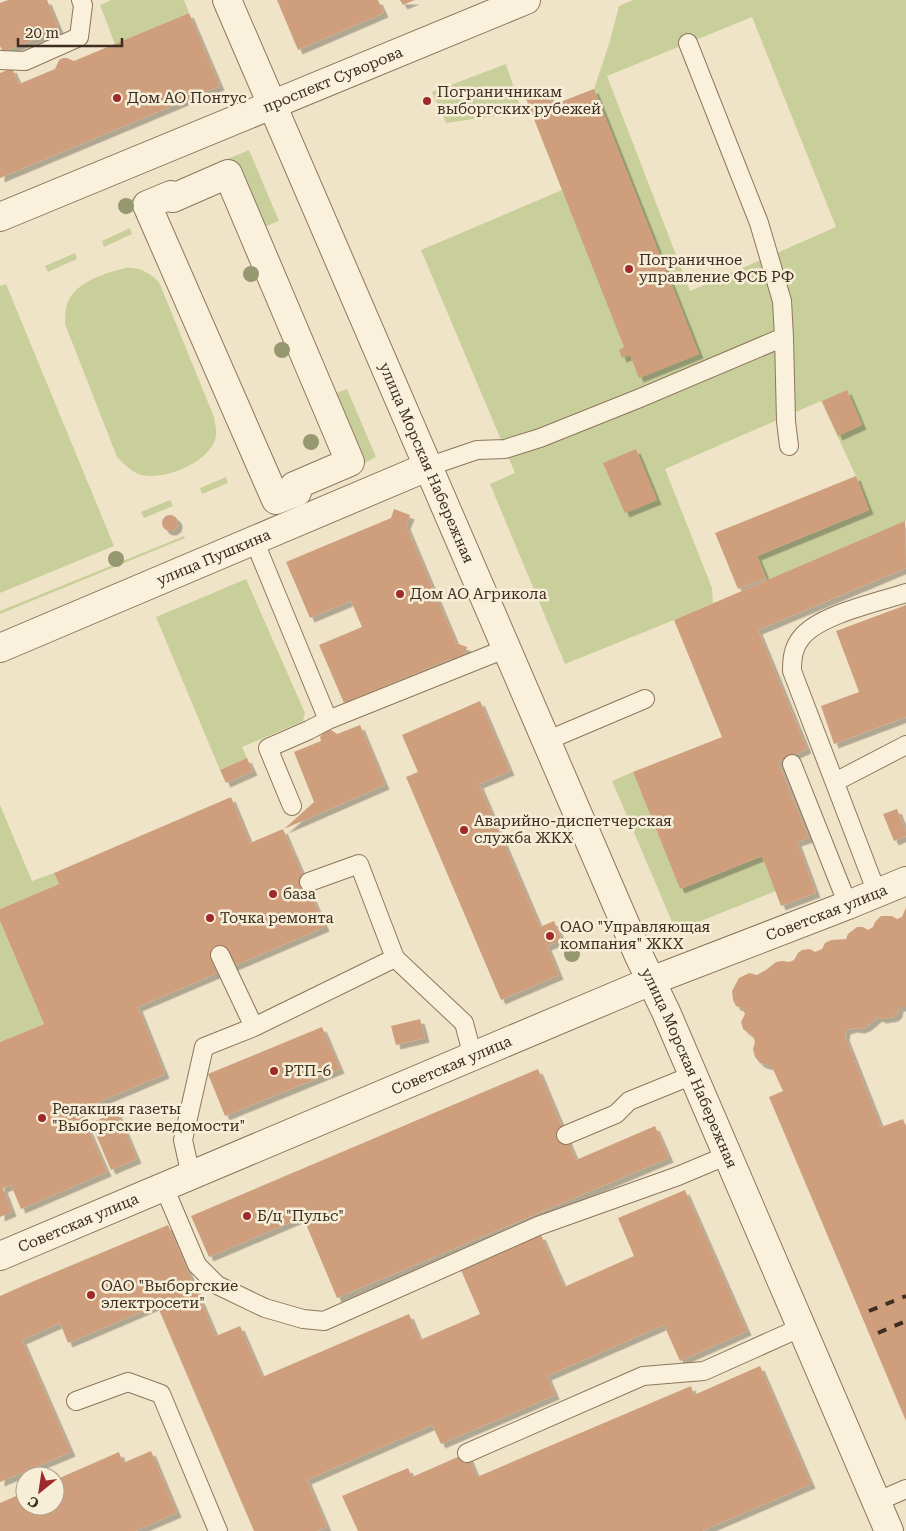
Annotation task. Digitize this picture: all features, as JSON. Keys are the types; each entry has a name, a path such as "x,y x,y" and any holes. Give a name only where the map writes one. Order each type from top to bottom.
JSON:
{"street":[{"name":"улица Морская Набережная","path":"227,0 505,648 728,1155 889,1531"},
{"name":"проспект Суворова","path":"0,217 526,0"},
{"path":"228,174 350,462 294,486 297,492 276,500 147,206 171,195 173,198 228,174"},
{"name":"улица Пушкина","path":"0,648 427,467"},
{"name":"Советская улица","path":"0,1256 651,981 848,906 906,881"}],"lane":[{"path":"0,60 25,61 79,37 85,2"},
{"path":"688,43 759,223 782,301 786,421 789,446"},
{"path":"427,467 477,450 506,449 540,438 784,337"},
{"path":"254,540 328,720"},
{"path":"877,893 792,671 793,654 801,638 823,620 906,593"},
{"path":"292,806 268,748 328,720 505,648"},
{"path":"546,741 645,699"},
{"path":"834,782 906,745"},
{"path":"792,764 848,906"},
{"path":"309,882 359,864 395,958 464,1023 473,1057"},
{"path":"220,955 254,1027"},
{"path":"191,1176 183,1140 204,1047 254,1027 395,958"},
{"path":"566,1136 616,1114 629,1101 693,1075"},
{"path":"164,1187 197,1265 217,1285 265,1308 304,1319 324,1321 538,1226 678,1176 728,1155"},
{"path":"467,1453 643,1376 704,1371 802,1327"},
{"path":"76,1401 128,1382 161,1394 218,1531"},
{"path":"876,1502 906,1489"}],"green space":[{"path":"111,0 184,0 189,13 115,44 100,5"},
{"path":"633,0 906,0 906,521 767,580 757,556 868,510 856,476 821,401 665,469 712,588 713,603 565,664 490,484 515,473 421,250 562,190 525,96 546,88 553,105 594,89 619,6","holes":["752,17 836,227 690,291 607,76"]},
{"path":"506,64 522,112 446,123 432,92"},
{"path":"249,150 279,221 255,231 229,170 125,215 120,204"},
{"path":"130,228 132,234 104,247 102,241"},
{"path":"75,253 77,259 48,272 45,266"},
{"path":"125,268 135,268 144,271 159,282 216,426 215,440 203,457 182,469 170,473 148,476 138,474 117,457 65,324 67,304 77,290 91,280"},
{"path":"6,284 114,546 0,593 0,286"},
{"path":"347,389 376,457 355,468 325,397"},
{"path":"226,477 228,483 202,494 200,488"},
{"path":"170,500 173,506 144,518 141,512"},
{"path":"184,536 185,538 0,614 0,611"},
{"path":"246,579 305,713 303,721 242,747 247,758 220,770 156,617"},
{"path":"633,772 680,889 762,856 776,891 676,931 612,781"},
{"path":"0,805 32,881 54,873 59,884 0,909"},
{"path":"0,921 44,1024 0,1042"}],"building":[{"path":"8,0 47,0 59,29 3,52 0,46 0,3"},
{"path":"277,0 378,0 384,13 298,50"},
{"path":"400,0 415,0 403,5"},
{"path":"189,13 220,86 0,178 0,73 12,68 19,84 55,69 59,60 63,58 74,61"},
{"name":"Пограничное управление ФСБ РФ","path":"546,88 553,105 594,89 699,354 639,378 630,355 622,358 619,350 624,347 525,96"},
{"path":"847,390 862,425 838,436 822,401"},
{"path":"636,449 657,500 625,513 603,463"},
{"path":"856,476 869,510 757,556 766,578 738,589 715,533"},
{"path":"394,509 410,515 406,525 456,643 467,647 461,663 450,659 344,703 319,645 362,627 351,601 310,618 286,562 391,518"},
{"path":"170,515 178,523 170,531 162,523"},
{"path":"905,521 906,568 758,630 807,749 778,762 809,838 797,842 816,893 781,906 762,856 680,889 633,772 722,737 674,620"},
{"path":"906,605 906,717 834,744 821,706 859,692 836,631"},
{"name":"Аварийно-диспетчерская служба ЖКХ","path":"480,701 510,771 479,784 540,927 554,921 562,940 547,946 559,975 501,1000 406,777 418,772 402,735"},
{"path":"360,725 385,785 284,829 314,802 294,752 321,741 320,737 325,730 330,729 337,734"},
{"path":"247,758 253,771 226,783 220,770"},
{"path":"231,797 250,843 283,829 325,927 138,1007 165,1074 80,1110 107,1172 21,1209 11,1185 3,1188 12,1212 0,1217 0,1042 44,1024 0,921 0,909 59,884 54,873"},
{"path":"897,809 906,831 906,836 894,841 883,814"},
{"path":"906,907 906,1007 899,1007 898,1013 894,1017 882,1019 878,1017 866,1027 846,1030 845,1036 881,1127 903,1119 906,1127 906,1421 769,1097 783,1091 772,1067 760,1063 755,1057 753,1036 743,1029 741,1022 745,1014 742,1008 736,1006 732,991 739,978 749,973 757,975 776,962 794,960 802,950 810,949 815,952 822,949 825,943 831,940 846,939 848,934 857,927 863,927 868,930 873,927 881,916 892,916 897,919 902,917"},
{"path":"420,1019 425,1038 396,1045 391,1026"},
{"name":"РТП-6","path":"322,1027 340,1069 225,1116 208,1074"},
{"path":"538,1069 576,1160 655,1126 669,1158 337,1298 303,1217 209,1257 191,1216"},
{"path":"117,1112 137,1159 111,1170 91,1123"},
{"path":"685,1190 747,1331 680,1361 664,1325 547,1376 555,1395 441,1444 432,1425 307,1480 327,1527 317,1531 254,1531 157,1305 68,1343 60,1323 22,1340 71,1452 38,1466 15,1466 15,1476 0,1482 0,1296 34,1281 168,1225 216,1336 240,1326 262,1377 409,1314 420,1340 480,1314 461,1270 541,1235 564,1287 634,1256 618,1218"},
{"path":"760,1366 811,1484 702,1531 358,1531 342,1496 408,1468 412,1477 467,1453 477,1477 691,1386 694,1395"},
{"path":"151,1451 177,1513 135,1531 0,1531 0,1503 15,1496 15,1516 65,1516 65,1476 119,1452 123,1463"}],"railway":[{"path":"869,1311 906,1296"},
{"path":"878,1333 906,1321"}],"place":[{"name":"Дом АО Понтус","path":"117,98"},
{"name":"Пограничникам выборгских рубежей","path":"427,101"},
{"name":"Пограничное управление ФСБ РФ","path":"629,269"},
{"name":"Дом АО Агрикола","path":"400,594"},
{"name":"Аварийно-диспетчерская служба ЖКХ","path":"464,830"},
{"name":"база","path":"273,894"},
{"name":"Точка ремонта","path":"210,918"},
{"name":"ОАО \"Управляющая компания\" ЖКХ","path":"550,936"},
{"name":"РТП-6","path":"274,1071"},
{"name":"Редакция газеты \"Выборгские ведомости\"","path":"42,1118"},
{"name":"Б/ц \"Пульс\"","path":"247,1216"},
{"name":"ОАО \"Выборгские электросети\"","path":"91,1295"}]}
